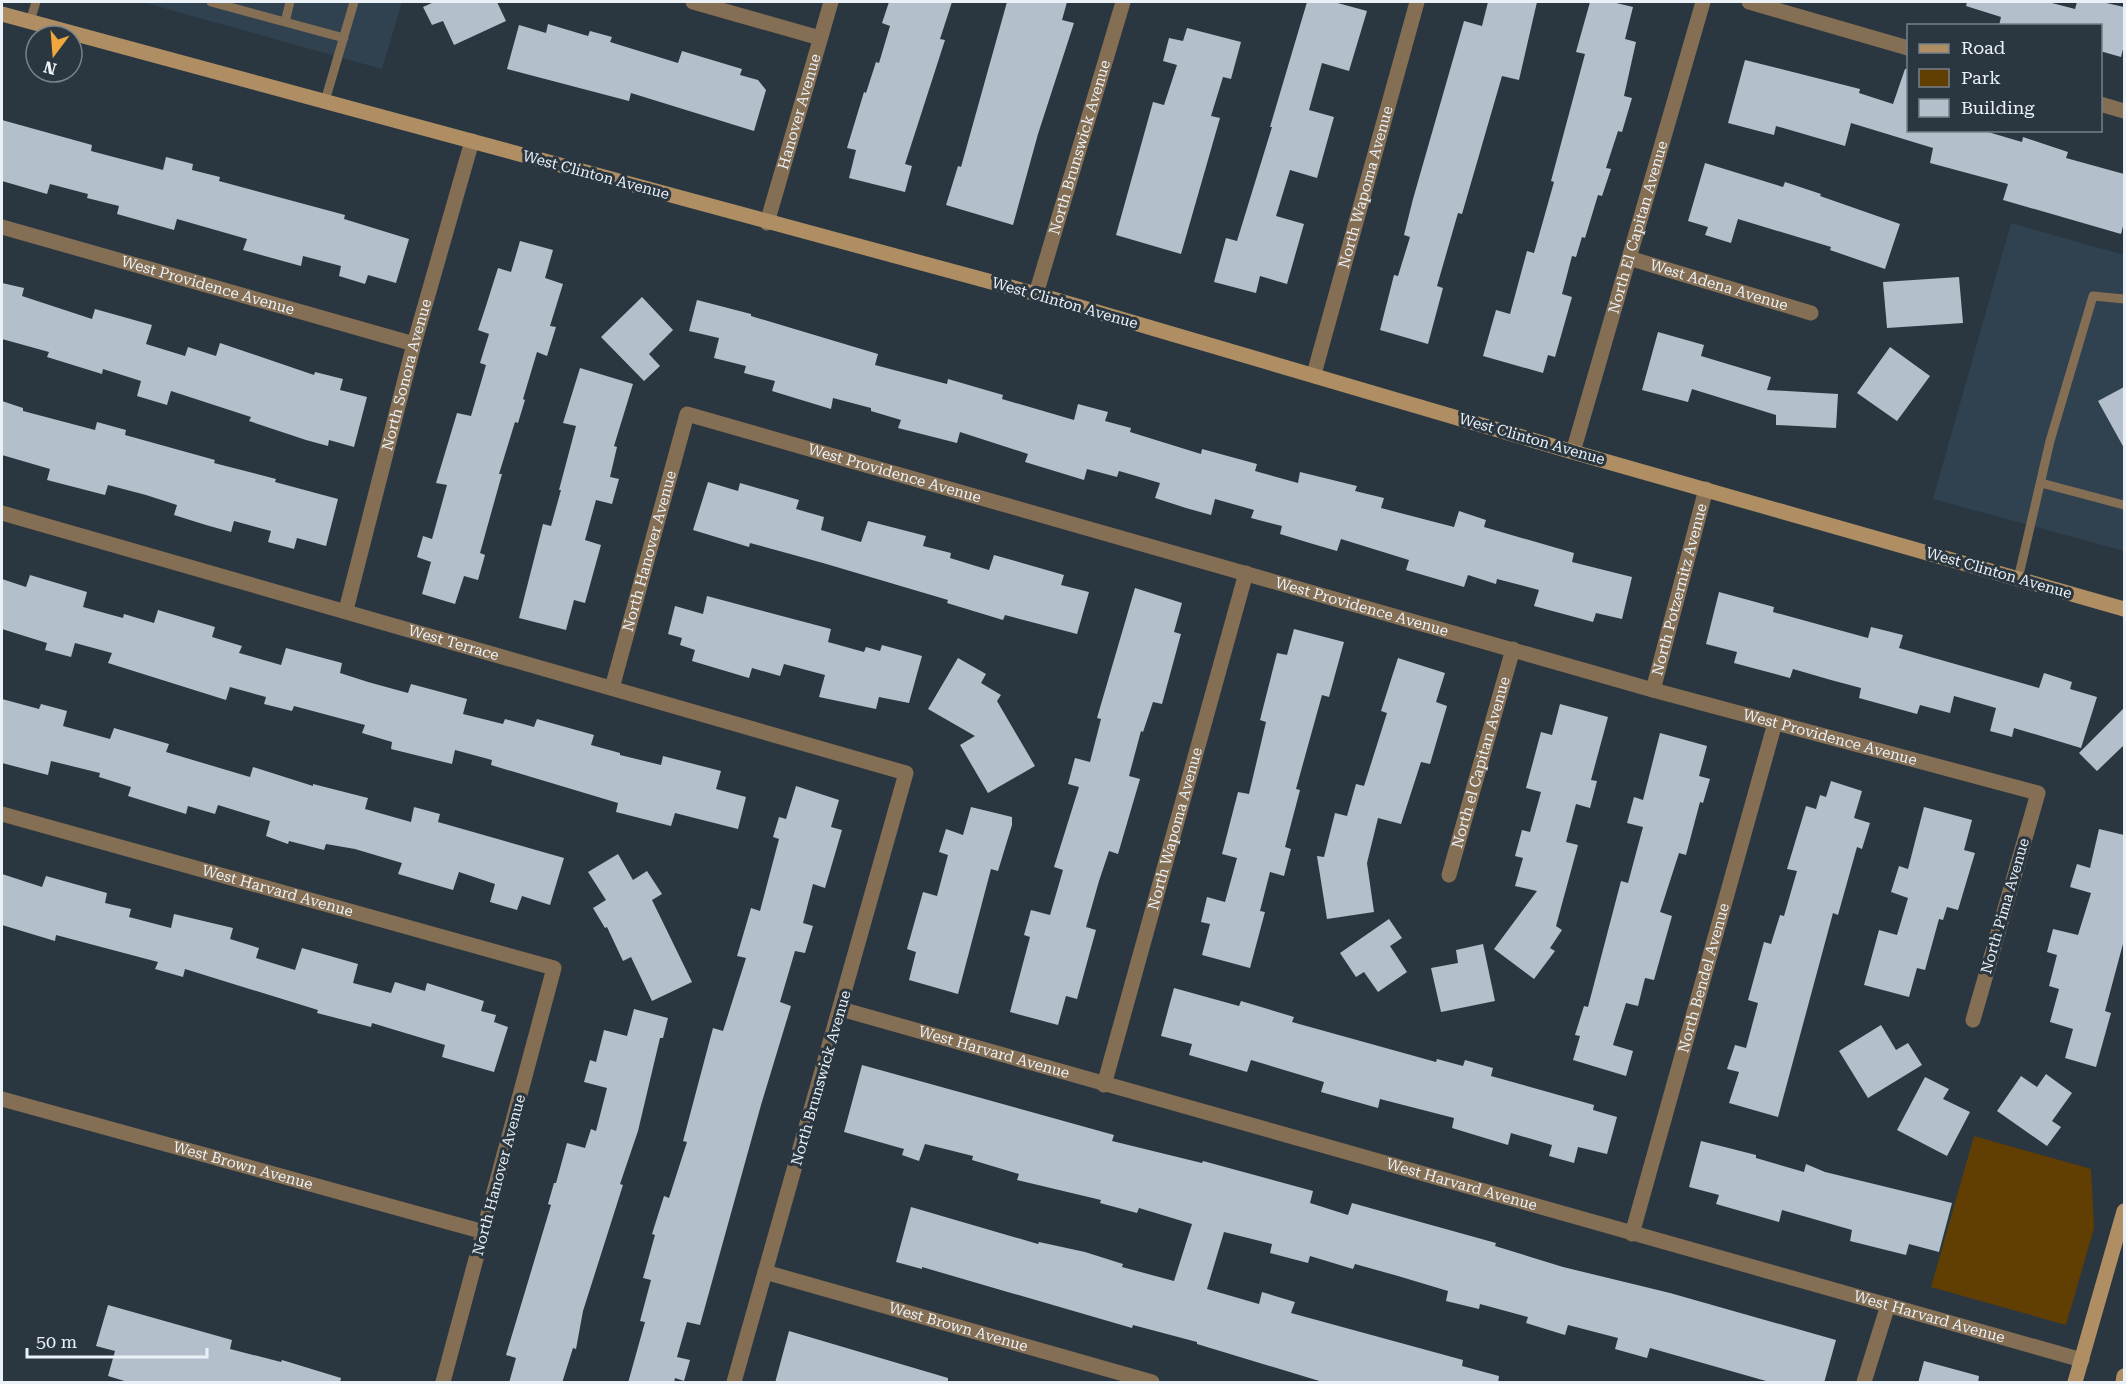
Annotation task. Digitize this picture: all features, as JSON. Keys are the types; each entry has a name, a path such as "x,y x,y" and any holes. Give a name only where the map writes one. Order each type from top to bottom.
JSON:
{"main road":[{"name":"West Clinton Avenue","path":"2,14 1036,294 1314,374 1573,453 2124,609"},
{"path":"2075,1383 2124,1211"},
{"path":"2123,1383 2124,1377"}],"street":[{"path":"693,2 820,38"},
{"name":"Hanover Avenue","path":"767,222 831,2"},
{"name":"North Brunswick Avenue","path":"1036,294 1122,2"},
{"name":"North Wapoma Avenue","path":"1314,374 1417,2"},
{"name":"North El Capitan Avenue","path":"1573,453 1703,2"},
{"path":"1749,2 1907,48"},
{"path":"2102,105 2124,111"},
{"name":"North Sonora Avenue","path":"346,610 414,344 472,141"},
{"name":"West Providence Avenue","path":"2,227 414,344"},
{"name":"West Adena Avenue","path":"1629,258 1811,313"},
{"name":"West Providence Avenue","path":"687,414 1653,690 2038,793"},
{"name":"North Hanover Avenue","path":"612,688 687,414"},
{"name":"North Potzernitz Avenue","path":"1653,690 1706,489"},
{"name":"West Terrace","path":"2,513 346,610 906,773"},
{"name":"North Wapoma Avenue","path":"1104,1085 1246,573"},
{"name":"North el Capitan Avenue","path":"1449,875 1513,649"},
{"name":"North Bendel Avenue","path":"1632,1234 1775,723"},
{"name":"North Brunswick Avenue","path":"734,1383 842,1009 906,773"},
{"name":"North Pima Avenue","path":"1973,1020 2038,793"},
{"name":"West Harvard Avenue","path":"2,814 554,968"},
{"name":"North Hanover Avenue","path":"443,1383 554,968"},
{"name":"West Harvard Avenue","path":"842,1009 2082,1360"},
{"name":"West Brown Avenue","path":"2,1099 484,1232"},
{"name":"West Brown Avenue","path":"765,1272 1152,1383"},
{"path":"1864,1383 1888,1305"}],"lane":[{"path":"30,21 36,2"},
{"path":"211,2 344,38"},
{"path":"285,22 291,2"},
{"path":"325,101 354,2"},
{"path":"2018,579 2041,483 2093,296 2124,299"},
{"path":"2041,483 2124,505"}],"shaded area":[{"path":"142,2 402,2 382,69"},
{"path":"2011,223 2124,255 2124,551 1933,499"}],"green space":[{"path":"1974,1136 2091,1169 2094,1228 2066,1325 1931,1287"}],"building":[{"path":"434,2 497,2 506,21 454,45 443,21 432,25 423,7"},
{"path":"889,2 952,2 940,39 945,40 905,164 912,166 905,192 849,178 856,150 847,148 864,92 866,93 876,62 879,63 890,26 882,23"},
{"path":"1007,2 1067,2 1062,20 1074,23 1038,134 1013,225 946,205 958,166 961,167"},
{"path":"1307,2 1334,2 1367,11 1349,71 1322,63 1309,110 1334,117 1317,178 1290,170 1276,216 1304,224 1287,284 1260,276 1256,293 1214,282 1226,238 1237,241"},
{"path":"1488,2 1537,2 1519,80 1502,76 1462,214 1458,213 1437,286 1443,288 1428,344 1380,330 1394,275 1398,276 1410,237 1404,235 1413,199 1464,21 1482,26"},
{"path":"1590,2 1612,2 1633,7 1625,39 1636,42 1624,96 1632,98 1622,132 1618,131 1606,168 1611,169 1602,196 1598,195 1585,238 1582,237 1576,257 1572,256 1562,294 1572,297 1555,357 1548,355 1543,373 1483,356 1496,310 1510,314 1527,251 1534,253 1585,54 1576,52"},
{"path":"1967,2 2048,2 2075,9 2077,2 2102,2 2124,7 2124,45 2121,57 2102,52 2102,24 1999,24 2001,17 1966,6"},
{"path":"548,24 588,36 590,31 612,37 610,42 678,63 682,51 742,69 740,75 758,80 766,90 754,131 631,93 629,101 507,69 519,25 546,33"},
{"path":"1187,28 1241,42 1231,79 1223,77 1211,116 1220,118 1181,254 1116,235 1153,102 1164,105 1177,65 1163,61 1169,38 1183,41"},
{"path":"1745,60 1860,89 1859,93 1893,104 1905,69 1907,69 1907,132 1988,132 2022,142 2023,137 2068,152 2066,158 2124,174 2124,222 2121,234 2003,200 2008,184 1930,163 1933,148 1851,123 1845,146 1776,126 1774,135 1728,123"},
{"path":"2,120 92,145 91,151 163,170 166,157 193,164 192,170 220,177 219,181 345,215 344,219 409,239 396,283 368,275 365,284 339,276 341,266 303,256 301,266 243,250 247,239 177,219 174,230 117,214 119,206 87,198 88,194 50,184 47,194 2,181"},
{"path":"1705,163 1783,187 1785,182 1900,224 1885,269 1830,250 1831,247 1738,219 1731,243 1705,235 1708,227 1688,221"},
{"path":"520,241 553,250 545,278 563,284 550,326 556,327 547,356 537,352 518,423 515,422 499,474 502,474 480,553 485,555 478,580 464,576 455,604 422,594 431,562 417,557 423,536 432,539 447,485 436,483 457,413 471,416 486,365 480,363 489,334 478,330 498,268 511,272"},
{"path":"1959,277 1963,323 1887,328 1883,282"},
{"path":"2,283 24,288 22,296 92,319 95,309 152,325 146,344 185,356 188,347 216,356 220,343 314,375 315,372 343,379 340,390 367,397 354,447 329,440 328,446 306,440 249,421 251,417 171,391 167,405 137,396 141,381 103,369 102,374 47,357 49,352 2,339"},
{"path":"642,297 673,330 649,354 660,366 644,381 601,337"},
{"path":"697,300 751,314 751,316 878,354 875,365 947,384 948,379 1003,395 1002,399 1074,420 1078,404 1108,412 1105,421 1131,428 1130,432 1201,454 1202,449 1257,464 1255,471 1298,483 1300,472 1357,486 1355,491 1384,498 1381,508 1454,527 1459,511 1486,520 1484,527 1574,553 1572,562 1632,577 1622,619 1596,613 1593,622 1534,606 1539,590 1497,579 1496,584 1468,575 1464,587 1406,570 1409,560 1341,539 1337,551 1313,544 1280,534 1282,526 1251,518 1254,510 1215,499 1211,515 1186,508 1155,498 1160,483 1119,471 1117,477 1087,469 1084,480 1025,462 1028,454 960,432 957,443 898,428 901,420 871,411 871,408 833,398 831,409 772,391 775,381 744,373 746,366 714,358 719,338 689,331"},
{"path":"1658,332 1704,345 1701,356 1771,377 1767,390 1838,394 1836,428 1776,425 1776,415 1692,389 1688,402 1642,390"},
{"path":"1890,347 1930,376 1897,421 1857,393"},
{"path":"580,368 633,384 614,446 617,447 610,477 619,479 612,504 596,500 585,540 601,545 585,603 574,600 566,630 519,618 543,524 551,526 561,490 559,490 576,426 563,423"},
{"path":"2124,387 2124,448 2098,401"},
{"path":"2,401 23,408 23,411 95,430 97,422 126,430 125,435 215,460 214,463 276,479 275,482 338,499 326,546 297,538 294,549 268,542 271,531 234,521 231,532 174,515 177,505 146,495 108,485 105,495 47,480 50,469 2,455"},
{"path":"708,482 738,491 740,483 799,500 796,509 824,517 821,530 861,542 868,521 926,536 923,546 951,553 950,558 989,570 994,555 1064,575 1061,585 1089,592 1077,634 1005,615 1003,620 947,603 948,600 823,563 750,543 749,547 693,530"},
{"path":"30,575 87,592 83,607 123,618 124,614 154,623 158,610 215,627 212,637 242,646 239,653 281,665 286,648 342,663 340,673 368,682 408,693 411,684 467,699 463,714 503,724 505,719 534,727 537,719 594,735 591,745 620,753 620,755 661,765 663,756 721,771 716,789 746,797 738,829 675,813 671,826 616,812 618,803 491,765 492,760 455,750 452,764 391,749 392,742 362,733 365,725 294,706 292,711 264,704 266,697 230,687 226,700 108,663 112,653 75,643 71,657 45,650 47,643 2,629 2,579 26,587"},
{"path":"1135,588 1182,603 1174,632 1181,634 1162,704 1153,702 1143,732 1141,731 1129,776 1140,779 1118,854 1109,851 1099,881 1086,927 1096,930 1077,999 1066,996 1058,1025 1010,1012 1030,937 1024,935 1031,910 1050,915 1063,870 1054,867 1079,787 1068,784 1075,758 1090,762 1101,719 1097,718"},
{"path":"1719,592 1774,607 1773,612 1868,638 1871,627 1903,635 1899,648 2039,688 2044,673 2072,682 2070,689 2097,697 2081,748 2014,728 2012,737 1990,731 1996,708 1954,696 1950,713 1920,705 1917,714 1859,698 1861,688 1793,669 1790,678 1734,663 1737,652 1706,644"},
{"path":"707,596 831,629 828,642 864,652 866,647 880,651 882,645 922,656 909,703 879,697 876,709 819,697 825,675 784,664 780,676 752,668 749,678 692,661 695,650 680,645 682,638 668,634 675,606 703,614"},
{"path":"1294,629 1344,642 1329,697 1322,695 1296,789 1300,790 1285,847 1291,849 1284,876 1270,872 1260,911 1265,912 1250,968 1202,955 1210,924 1201,922 1207,897 1225,902 1237,858 1222,854 1238,792 1249,794 1266,722 1260,720 1277,653 1287,655"},
{"path":"958,658 986,674 981,683 1001,695 997,701 1035,766 988,793 960,745 975,736 928,709"},
{"path":"1398,658 1445,673 1436,702 1447,706 1430,764 1421,762 1401,824 1378,818 1367,863 1374,912 1327,919 1317,856 1324,857 1335,813 1347,816 1356,784 1364,786 1387,713 1381,711"},
{"path":"2,699 39,709 41,704 67,711 63,726 110,739 114,728 169,744 166,752 250,777 253,767 313,786 313,784 368,798 365,809 411,822 414,807 440,814 438,822 564,858 550,905 522,896 517,910 490,902 495,884 459,872 453,890 398,874 402,863 355,849 326,844 324,850 289,841 288,844 266,836 270,821 218,805 215,814 188,806 186,814 128,796 131,787 99,777 100,773 51,761 48,775 2,763"},
{"path":"1560,704 1608,717 1591,780 1597,781 1590,808 1576,804 1566,842 1578,845 1556,926 1562,930 1550,948 1555,951 1534,979 1494,949 1537,891 1515,886 1523,858 1515,856 1522,830 1530,832 1541,792 1526,788 1541,732 1552,735"},
{"path":"2124,708 2124,745 2097,771 2079,753"},
{"path":"1660,733 1707,746 1699,776 1710,779 1703,803 1700,802 1686,855 1679,853 1660,912 1672,916 1654,980 1645,978 1638,1006 1626,1003 1613,1045 1633,1051 1626,1076 1573,1060 1580,1036 1575,1035 1584,1006 1588,1007 1621,881 1628,883 1643,827 1627,823 1634,797 1643,800"},
{"path":"1831,781 1862,791 1854,818 1870,823 1862,849 1857,847 1838,915 1833,913 1778,1117 1729,1103 1739,1072 1727,1069 1735,1045 1746,1048 1758,1003 1748,1000 1764,942 1771,944 1780,915 1784,916 1797,871 1787,869 1806,806 1816,809 1820,795 1826,797"},
{"path":"796,786 839,800 831,827 842,830 825,888 813,884 803,923 813,926 805,953 795,951 780,1002 791,1006 700,1325 687,1322 677,1357 690,1360 684,1381 675,1378 674,1383 628,1383 645,1322 640,1321 651,1280 643,1278 655,1235 652,1234 664,1196 669,1198 687,1142 683,1141 713,1028 723,1031 746,958 737,956 751,908 760,911 779,839 773,837 779,817 786,819"},
{"path":"971,807 1012,817 1012,825 998,871 991,869 958,994 909,980 916,952 907,949 923,892 937,896 948,855 939,852 946,829 963,835"},
{"path":"1924,807 1972,820 1964,850 1975,853 1958,910 1947,907 1943,920 1939,919 1925,970 1917,968 1909,997 1864,985 1879,930 1897,935 1908,898 1891,892 1899,866 1908,869"},
{"path":"2099,829 2124,835 2124,940 2105,1011 2111,1013 2096,1067 2065,1058 2073,1029 2050,1022 2059,989 2049,986 2057,955 2047,952 2053,929 2078,935 2091,893 2070,887 2077,864 2090,868"},
{"path":"618,854 633,880 647,871 662,894 652,900 692,982 652,1001 631,957 623,961 607,927 605,928 593,908 606,900 588,872"},
{"path":"2,874 42,887 46,876 107,893 105,903 131,909 129,917 171,928 174,914 233,928 230,939 259,948 256,958 295,970 302,948 358,964 353,983 391,993 395,982 425,991 427,983 484,1001 481,1011 496,1015 494,1022 508,1027 494,1072 442,1057 445,1045 372,1023 371,1027 317,1013 318,1010 185,969 183,977 155,969 158,962 56,935 55,941 2,925"},
{"path":"1389,919 1402,938 1390,946 1407,972 1378,992 1364,972 1356,977 1340,953"},
{"path":"1483,944 1495,1001 1441,1012 1431,968 1458,963 1456,950"},
{"path":"1174,988 1239,1006 1241,1001 1294,1017 1292,1022 1436,1062 1437,1059 1463,1066 1465,1060 1493,1068 1491,1076 1594,1105 1593,1110 1617,1117 1607,1154 1578,1147 1574,1163 1549,1156 1552,1145 1511,1133 1508,1145 1452,1128 1454,1118 1380,1099 1378,1108 1321,1092 1324,1082 1251,1060 1247,1072 1189,1055 1192,1044 1161,1036"},
{"path":"634,1009 668,1018 663,1038 660,1038 638,1131 620,1184 623,1185 583,1311 576,1349 573,1348 562,1383 509,1383 516,1358 506,1355 567,1143 585,1148 591,1129 596,1131 607,1088 584,1082 590,1060 596,1062 604,1030 627,1036"},
{"path":"1881,1025 1896,1050 1908,1043 1922,1065 1868,1098 1839,1051"},
{"path":"862,1065 1114,1135 1112,1141 1202,1163 1203,1161 1313,1191 1310,1203 1348,1215 1352,1203 1496,1243 1495,1246 1563,1267 1670,1293 1836,1340 1824,1383 1773,1383 1650,1348 1647,1358 1615,1349 1618,1338 1568,1325 1565,1335 1526,1323 1528,1317 1480,1304 1479,1309 1446,1301 1448,1291 1355,1264 1353,1269 1310,1256 1308,1263 1270,1253 1272,1244 1224,1232 1207,1289 1259,1304 1262,1292 1295,1302 1291,1313 1463,1360 1462,1366 1499,1376 1498,1383 1326,1383 1197,1344 1197,1342 1133,1325 1132,1328 922,1267 922,1269 896,1262 911,1207 1038,1244 1039,1242 1085,1252 1123,1264 1122,1267 1174,1281 1192,1224 1139,1208 1137,1213 1100,1203 1101,1200 1017,1180 1019,1174 972,1160 973,1156 925,1144 919,1161 902,1155 904,1149 844,1132"},
{"path":"2046,1074 2072,1093 2052,1121 2061,1127 2047,1146 1997,1111 2021,1076 2037,1087"},
{"path":"1925,1077 1949,1089 1943,1099 1970,1112 1947,1156 1897,1130"},
{"path":"1701,1141 1756,1155 1756,1158 1804,1172 1806,1164 1825,1172 1952,1203 1939,1252 1909,1244 1906,1255 1850,1241 1852,1230 1782,1210 1779,1222 1716,1204 1719,1195 1689,1187"},
{"path":"108,1305 232,1340 230,1349 281,1362 282,1360 341,1378 340,1383 131,1383 108,1376 115,1351 96,1346"},
{"path":"789,1331 948,1378 948,1383 775,1383"},
{"path":"1924,1361 1979,1376 1978,1383 1918,1383"}]}
